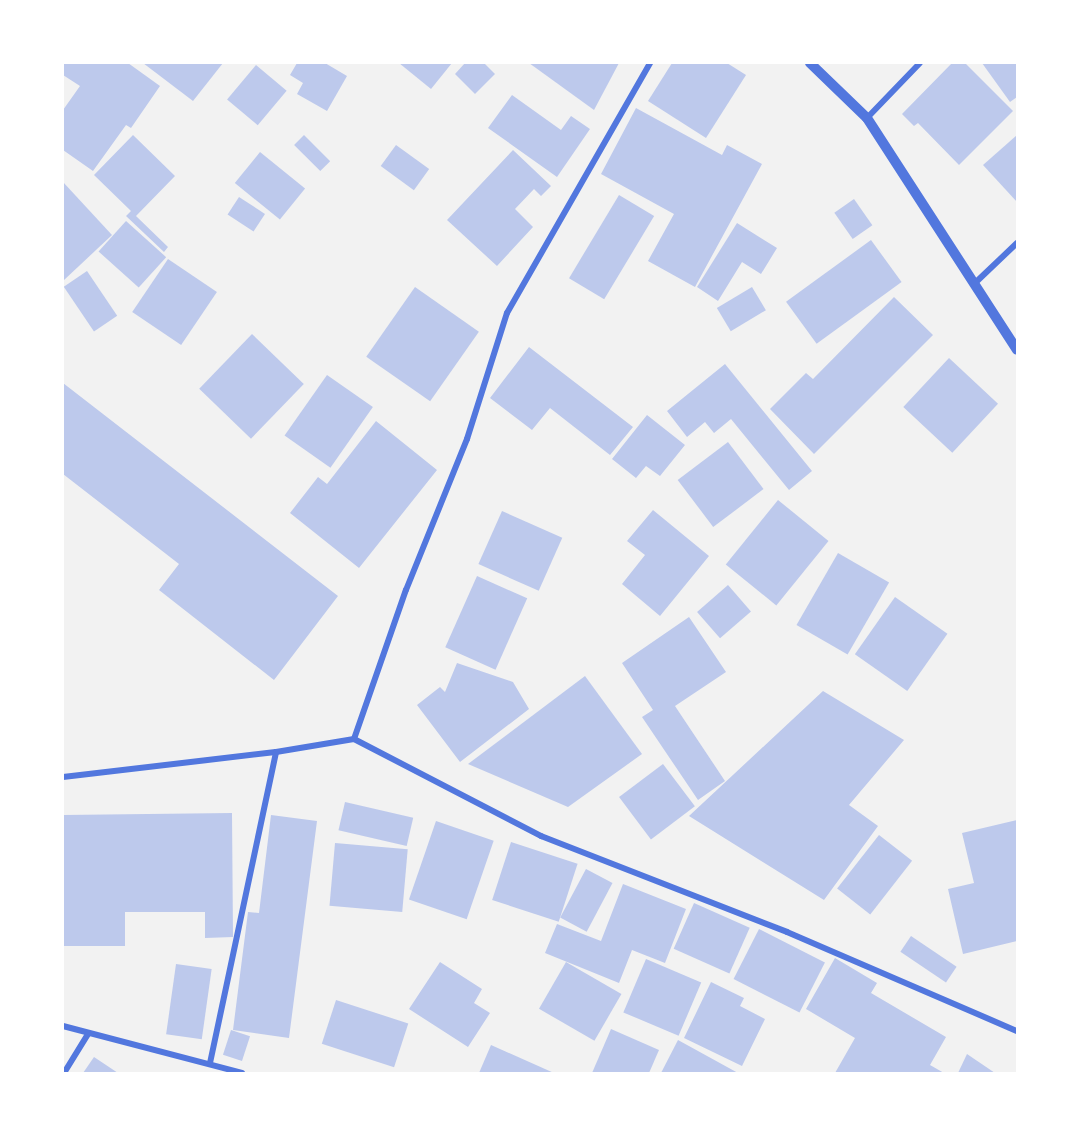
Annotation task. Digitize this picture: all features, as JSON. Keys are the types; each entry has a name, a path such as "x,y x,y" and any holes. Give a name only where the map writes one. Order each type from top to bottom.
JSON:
{"street":[{"path":"354,740 406,590 467,439 507,313 650,63"},
{"path":"810,63 867,118 1015,342"},
{"path":"867,118 920,63"},
{"path":"975,284 1017,243"},
{"path":"63,777 276,752 354,740 541,836 787,932 1017,1031"},
{"path":"210,1063 276,752"},
{"path":"63,1026 242,1073"},
{"path":"64,1073 88,1034"}],"building":[{"path":"63,63 128,63 160,86 131,128 126,125 93,171 63,150 63,110 80,86 63,75"},
{"path":"143,63 223,63 193,101"},
{"path":"297,63 325,63 347,76 327,111 297,94 303,83 290,75"},
{"path":"399,63 452,63 431,89"},
{"path":"465,63 484,63 495,74 475,94 455,74"},
{"path":"529,63 619,63 594,110"},
{"path":"672,63 727,63 746,75 706,138 648,101"},
{"path":"952,63 965,63 1013,111 959,165 918,123 914,126 902,114"},
{"path":"982,63 1017,63 1017,97 1010,102"},
{"path":"256,65 287,91 258,125 227,99"},
{"path":"512,95 561,130 571,116 590,129 557,177 488,128"},
{"path":"636,108 722,155 727,145 762,164 695,287 648,261 674,214 601,174"},
{"path":"133,135 175,176 136,216 168,247 164,252 126,216 131,211 94,175"},
{"path":"304,135 330,161 320,171 294,145"},
{"path":"1017,135 1017,202 983,165"},
{"path":"396,145 429,169 414,190 381,166"},
{"path":"513,150 551,186 541,196 534,189 515,209 533,227 497,266 447,220"},
{"path":"260,152 305,189 280,220 235,183"},
{"path":"63,182 112,235 63,281"},
{"path":"619,195 654,216 604,299 569,278"},
{"path":"239,197 265,214 254,231 228,215"},
{"path":"854,199 872,225 853,239 834,213"},
{"path":"126,221 166,257 139,288 99,251"},
{"path":"737,223 777,248 761,274 742,262 718,301 697,287"},
{"path":"871,240 902,282 817,344 786,302"},
{"path":"168,259 217,292 181,345 132,312"},
{"path":"87,271 117,316 94,331 64,287"},
{"path":"415,287 479,332 430,401 366,357"},
{"path":"752,287 766,310 731,331 717,308"},
{"path":"894,297 933,335 814,454 770,409 806,373 813,379"},
{"path":"252,334 304,384 251,439 199,389"},
{"path":"529,347 633,427 610,455 550,408 532,430 490,398"},
{"path":"949,358 998,404 952,453 903,407"},
{"path":"725,364 812,471 789,490 731,419 714,433 705,422 687,437 667,411"},
{"path":"327,375 373,407 330,468 285,436"},
{"path":"63,383 338,596 274,680 159,590 179,564 63,474"},
{"path":"647,415 685,445 660,476 646,466 636,478 612,459"},
{"path":"376,421 437,470 359,568 290,513 318,477 327,484"},
{"path":"728,442 764,489 713,527 678,480"},
{"path":"778,500 829,541 776,605 726,565"},
{"path":"653,510 709,556 660,616 622,584 645,555 627,541"},
{"path":"502,511 562,538 539,591 478,564"},
{"path":"838,553 889,582 848,654 796,625"},
{"path":"477,576 527,598 496,670 445,647"},
{"path":"728,585 751,611 720,638 697,612"},
{"path":"895,597 947,634 907,691 855,654"},
{"path":"689,617 726,672 675,706 725,781 698,800 642,717 653,710 622,663"},
{"path":"457,663 513,682 529,709 460,762 417,705 440,687 445,692"},
{"path":"585,676 642,754 568,807 468,764"},
{"path":"823,691 904,740 849,805 878,826 824,900 689,816"},
{"path":"663,764 695,806 651,839 619,797"},
{"path":"345,802 413,818 407,846 338,830"},
{"path":"232,813 233,937 205,938 205,912 125,912 125,946 63,946 63,815"},
{"path":"271,815 317,821 289,1038 233,1030 248,912 259,913"},
{"path":"1017,820 1017,941 963,954 948,889 974,883 962,833"},
{"path":"436,821 494,841 467,919 409,899"},
{"path":"879,835 912,861 870,914 837,889"},
{"path":"511,842 578,864 559,922 492,900"},
{"path":"335,843 408,849 402,912 330,906"},
{"path":"586,869 612,883 587,932 560,918"},
{"path":"623,884 686,909 665,963 632,950 619,983 545,953 557,924 601,941"},
{"path":"694,903 750,928 729,973 674,949"},
{"path":"759,929 825,963 800,1012 734,979"},
{"path":"911,936 957,967 946,983 900,952"},
{"path":"835,958 877,983 871,993 946,1037 930,1065 944,1073 835,1073 855,1038 806,1009"},
{"path":"646,959 701,982 679,1036 623,1012"},
{"path":"440,962 482,989 474,1003 490,1013 468,1047 409,1009"},
{"path":"566,962 621,994 594,1041 539,1009"},
{"path":"176,964 212,969 202,1039 166,1034"},
{"path":"711,982 744,998 740,1006 765,1019 742,1066 684,1038"},
{"path":"336,1000 408,1023 394,1067 322,1044"},
{"path":"611,1029 659,1050 649,1073 592,1073"},
{"path":"231,1030 250,1036 242,1061 223,1055"},
{"path":"678,1040 738,1073 661,1073"},
{"path":"491,1045 554,1073 479,1073"},
{"path":"967,1054 995,1073 958,1073"},
{"path":"94,1057 118,1073 83,1073"}]}
